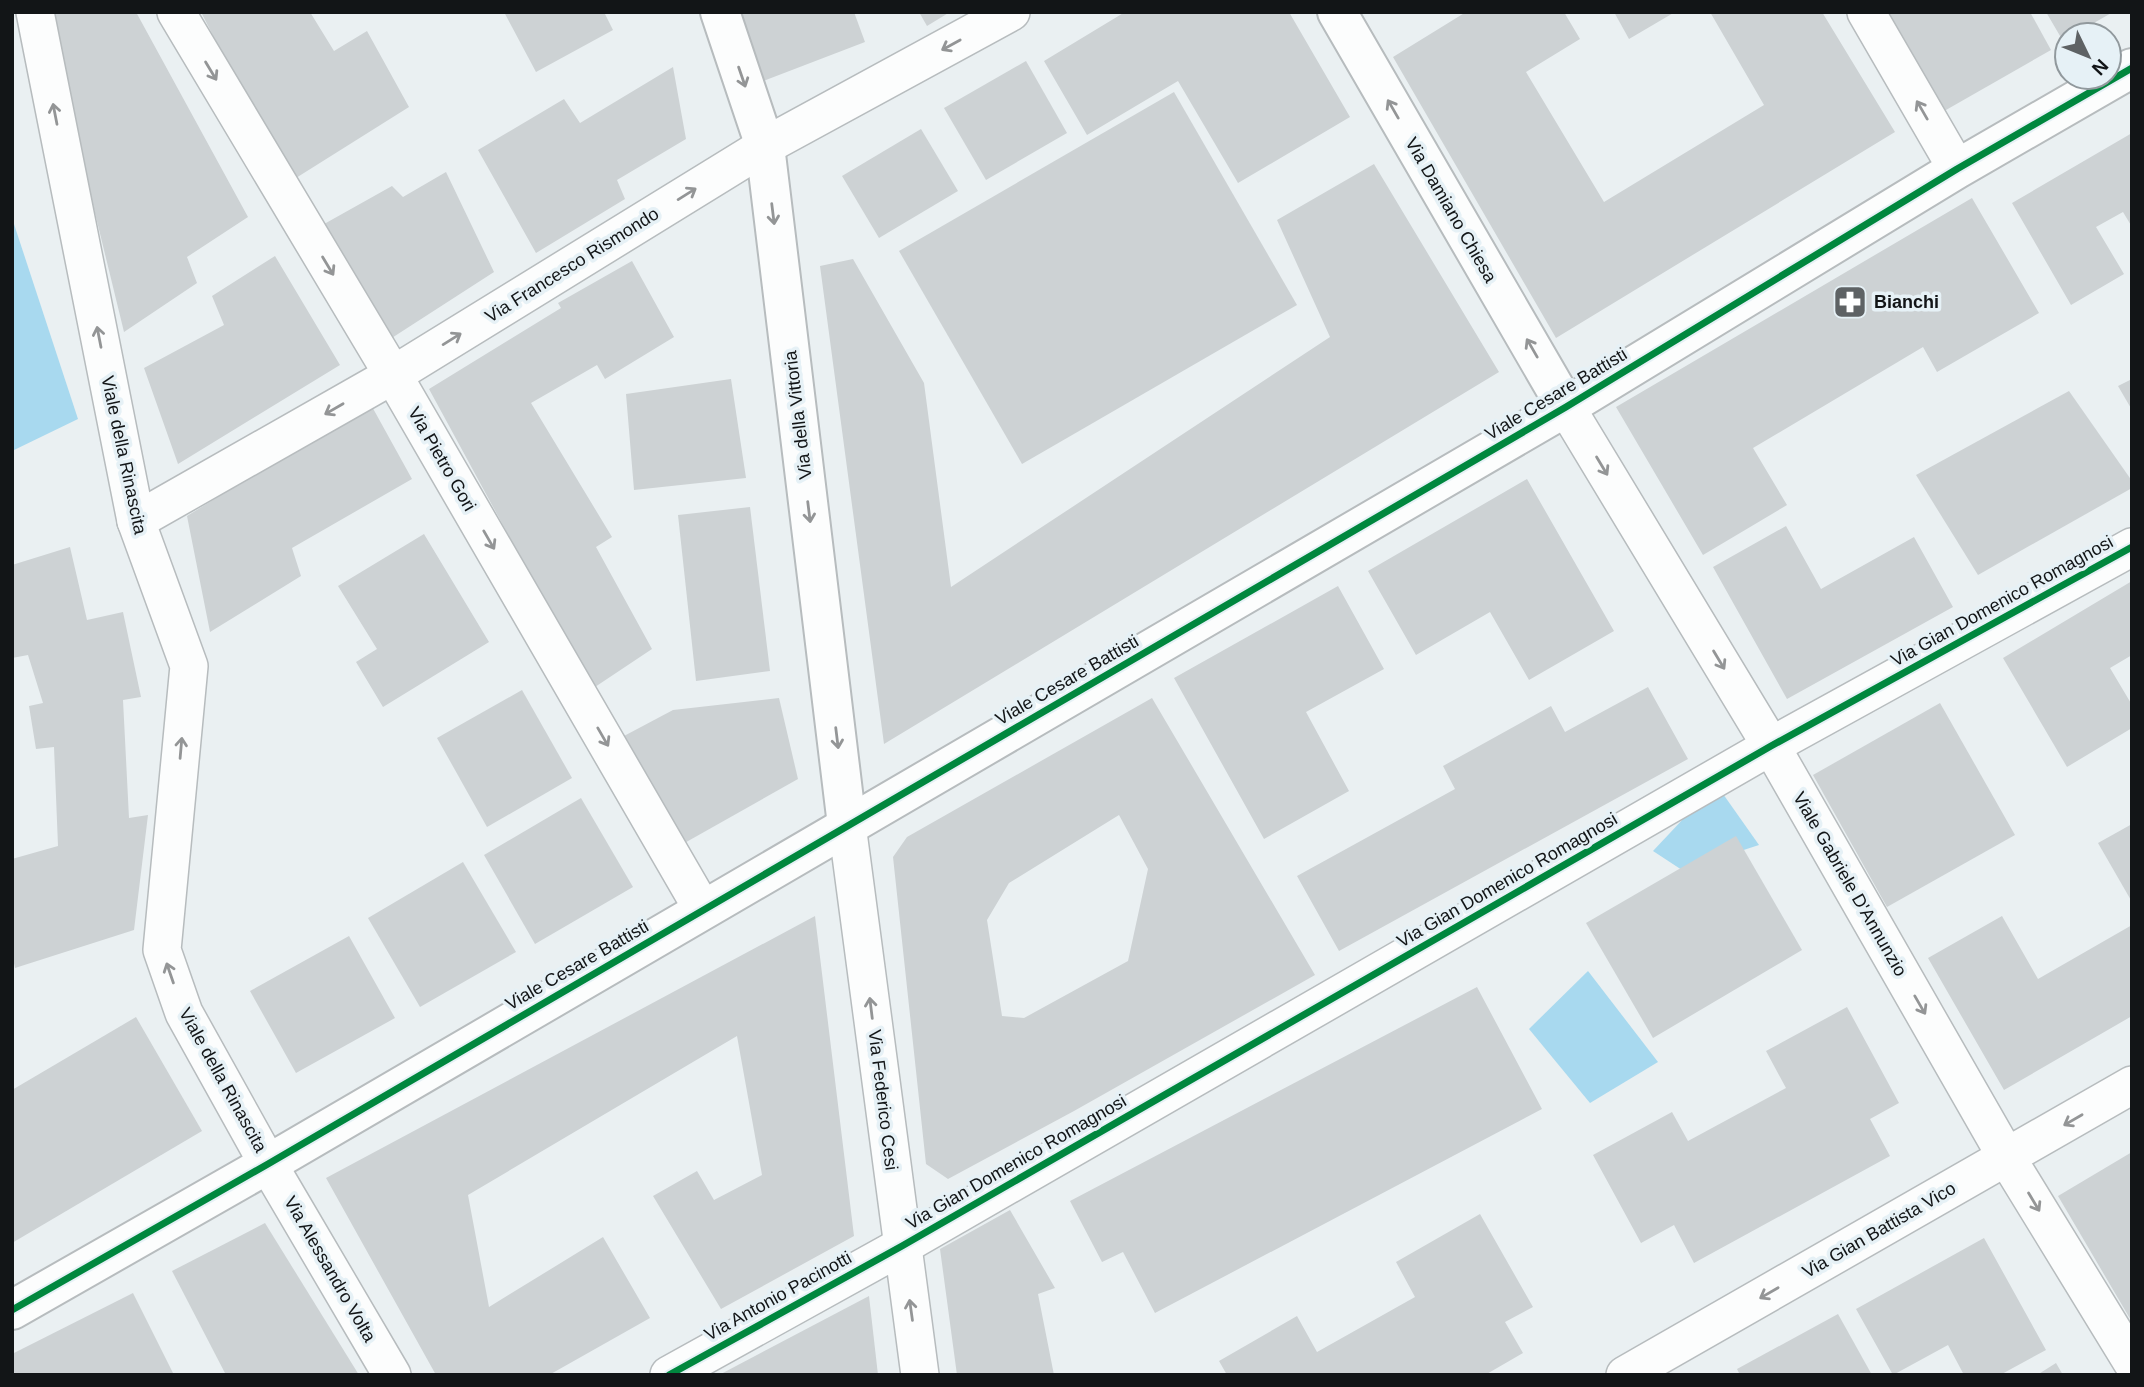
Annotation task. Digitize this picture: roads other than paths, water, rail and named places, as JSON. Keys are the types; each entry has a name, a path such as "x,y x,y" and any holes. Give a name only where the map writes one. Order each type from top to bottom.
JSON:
{"street":[{"name":"Viale della Rinascita","path":"35,12 136,521 189,666 162,950 184,1013 268,1164"},
{"name":"Via Pietro Gori","path":"176,12 394,375 703,910"},
{"name":"Via della Vittoria","path":"720,12 765,146 847,825"},
{"name":"Via Francesco Rismondo","path":"136,521 394,375 765,146 1011,12"},
{"name":"Via Damiano Chiesa","path":"1337,12 1566,407"},
{"path":"1866,12 1957,169"},
{"name":"Viale Cesare Battisti","path":"12,1310 268,1164 1566,407 1957,169 2132,68"},
{"name":"Viale Gabriele D'Annunzio","path":"1566,407 1771,747 2007,1157 2132,1362"},
{"name":"Via Gian Domenico Romagnosi","path":"902,1246 1771,747 2132,547"},
{"name":"Via Federico Cesi","path":"847,825 920,1375"},
{"name":"Via Gian Battista Vico","path":"1625,1375 2132,1085"},
{"name":"Via Alessandro Volta","path":"268,1164 391,1375"},
{"name":"Via Antonio Pacinotti","path":"669,1375 902,1246"}],"place":[{"name":"Bianchi","path":"1850,302"}]}
